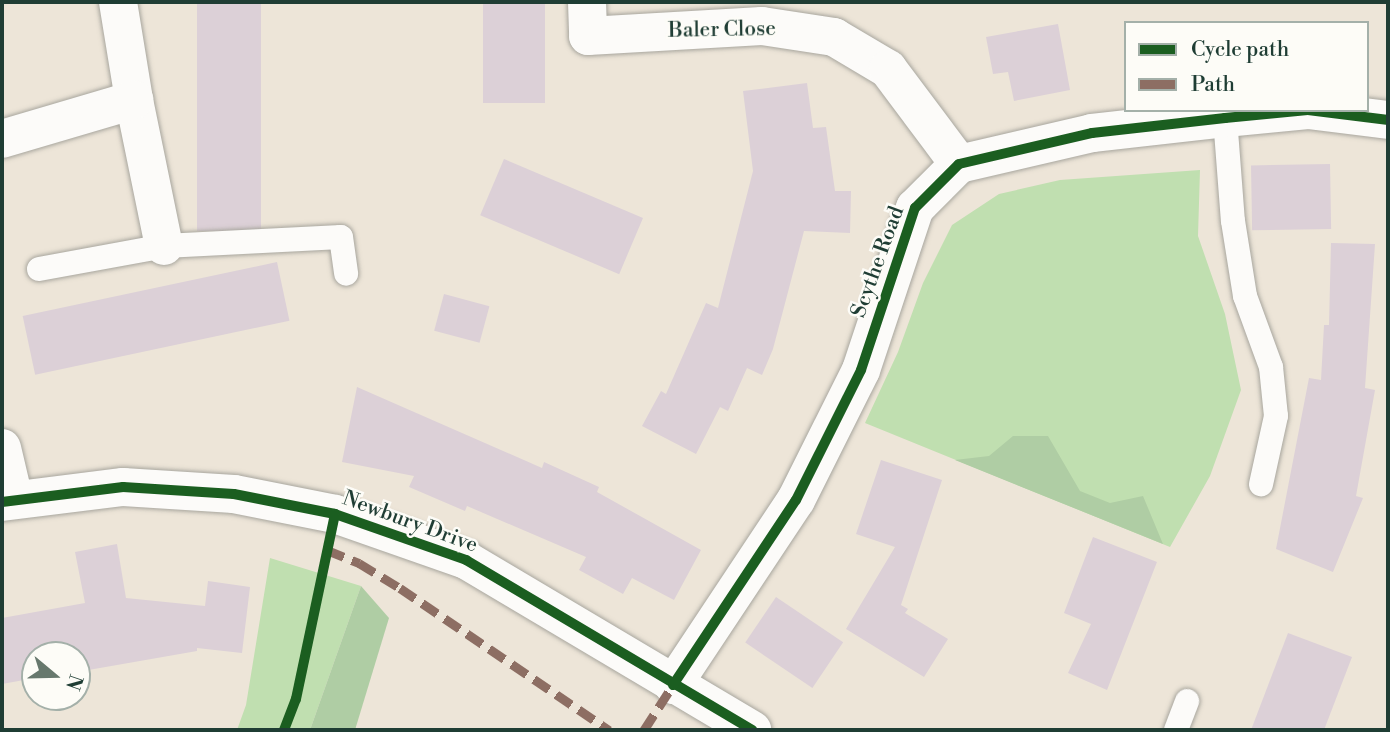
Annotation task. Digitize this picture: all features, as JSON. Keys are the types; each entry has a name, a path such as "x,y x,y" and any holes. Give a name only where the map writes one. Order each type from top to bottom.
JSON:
{"street":[{"path":"118,2 134,100 164,246"},
{"name":"Baler Close","path":"587,2 588,36 762,26 834,37 888,69 959,164"},
{"path":"2,139 134,100"},
{"path":"959,164 1092,133 1287,112"},
{"path":"1324,112 1388,120"},
{"name":"Scythe Road","path":"673,685 796,499 861,370 915,208 959,164"},
{"path":"2,448 8,500"},
{"name":"Newbury Drive","path":"8,500 123,487 234,494 335,514 466,560 752,730"}],"lane":[{"path":"1225,118 1233,221 1245,296 1271,367 1276,416 1261,484"},
{"path":"39,269 164,246 341,237 346,274"},
{"path":"1176,730 1187,701"}],"green space":[{"path":"1200,170 1198,236 1225,314 1241,390 1210,476 1170,547 865,423 898,352 923,283 952,225 999,194 1060,180"},
{"path":"1013,436 1048,436 1080,491 1110,503 1143,496 1163,544 955,460 989,456"},
{"path":"270,558 361,586 310,730 237,730 246,705"},
{"path":"361,586 389,618 355,730 310,730"}],"building":[{"path":"197,2 261,2 261,231 197,231"},
{"path":"483,2 545,2 545,103 483,103"},
{"path":"1058,24 1070,90 1014,101 1008,72 993,74 986,37"},
{"path":"807,83 813,128 826,127 835,191 851,191 850,233 804,231 773,349 762,375 747,368 728,411 720,407 696,454 642,426 661,391 666,394 706,303 718,308 753,171 743,91"},
{"path":"504,159 643,218 619,274 480,215"},
{"path":"1330,164 1331,229 1252,230 1251,165"},
{"path":"1331,243 1375,244 1365,388 1375,390 1356,496 1363,498 1333,572 1276,549 1309,378 1321,380 1324,325 1329,325"},
{"path":"277,262 289,321 35,375 23,316"},
{"path":"444,294 489,306 480,343 434,331"},
{"path":"357,387 542,468 544,462 599,487 597,492 701,550 674,600 632,578 623,594 579,570 586,557 467,506 465,511 409,487 414,476 342,462"},
{"path":"881,460 942,480 901,605 908,609 905,613 948,639 924,677 846,629 895,547 856,534"},
{"path":"1093,537 1157,562 1107,690 1068,673 1091,624 1064,613"},
{"path":"117,544 126,598 205,606 208,581 250,587 242,653 197,648 197,651 91,670 91,641 21,641 21,681 2,684 2,618 85,603 75,552"},
{"path":"776,597 843,642 812,688 745,643"},
{"path":"1288,633 1352,657 1324,730 1251,730"}],"marked path":[{"path":"327,550 359,563 400,588 609,730"},
{"path":"644,730 673,685"}],"cycle path":[{"path":"673,685 796,500 861,370 915,208 959,164 1092,133 1287,112"},
{"path":"1324,112 1388,120"},
{"path":"2,502 123,487 234,494 335,514 466,560 752,730"},
{"path":"284,730 296,699 335,514"}]}
